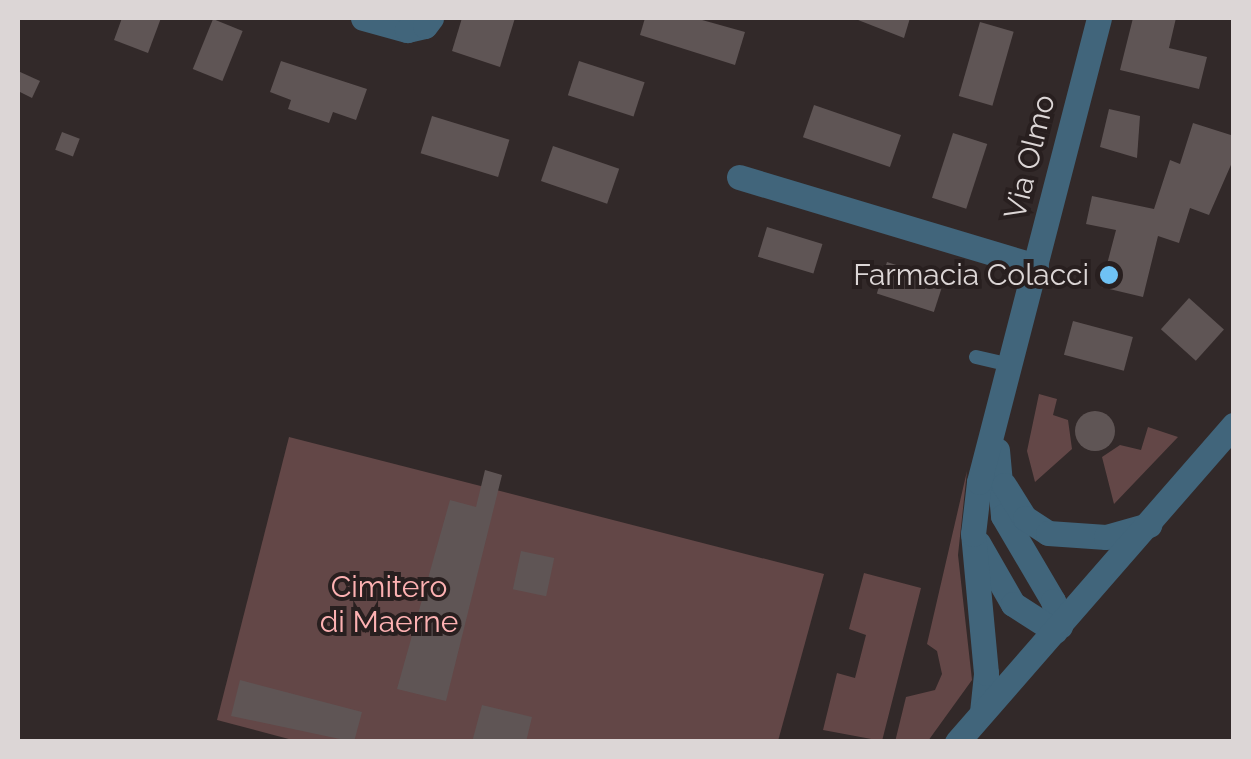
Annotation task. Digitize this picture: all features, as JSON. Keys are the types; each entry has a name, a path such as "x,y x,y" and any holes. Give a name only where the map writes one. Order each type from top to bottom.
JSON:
{"street":[{"path":"370,19 407,30 425,26 430,18"},
{"name":"Via Olmo","path":"982,712 986,674 973,534 1098,18"},
{"path":"739,177 1036,266"},
{"path":"957,742 1234,426"},
{"name":"Via Olmo","path":"996,430 1003,516 1053,601 1058,628"},
{"name":"Via Olmo","path":"998,470 1025,518 1048,533 1106,537 1149,525"},
{"path":"973,534 1013,604 1031,622 1058,628"}],"lane":[{"path":"976,357 1012,365"}],"green space":[{"path":"1039,394 1057,399 1053,415 1068,420 1072,449 1035,482 1027,451"},
{"path":"1148,427 1178,437 1114,504 1102,457 1120,445 1141,450"},
{"name":"Cimitero di Maerne","path":"289,437 824,574 778,741 300,742 217,720"},
{"path":"967,471 958,555 972,680 928,741 895,742 906,697 935,690 942,674 937,651 927,644"},
{"path":"864,573 921,588 882,741 823,730 837,673 855,678 866,635 849,629"}],"building":[{"path":"122,18 161,18 148,53 114,40"},
{"path":"462,18 515,18 500,67 452,51"},
{"path":"645,18 695,18 745,32 735,65 640,35"},
{"path":"853,18 910,18 904,38"},
{"path":"1133,18 1176,18 1169,48 1207,57 1199,89 1120,70"},
{"path":"213,19 243,31 222,81 193,69"},
{"path":"980,22 1014,32 992,106 959,96"},
{"path":"281,61 367,89 356,120 333,112 329,123 288,109 291,100 270,92"},
{"path":"579,61 645,82 633,117 568,95"},
{"path":"18,71 40,81 32,98 18,91"},
{"path":"814,105 901,135 890,167 803,137"},
{"path":"1109,109 1140,116 1137,158 1100,147"},
{"path":"432,116 509,140 498,177 421,153"},
{"path":"1193,123 1234,136 1234,158 1209,215 1190,208 1179,243 1158,236 1143,297 1101,287 1116,230 1086,224 1092,196 1154,209 1170,160 1180,164"},
{"path":"62,132 80,139 73,157 55,150"},
{"path":"953,133 987,144 966,209 932,198"},
{"path":"553,146 619,169 607,204 541,181"},
{"path":"767,227 822,244 813,274 758,257"},
{"path":"887,262 944,281 934,312 877,293"},
{"path":"1189,298 1224,329 1196,361 1161,329"},
{"path":"1073,321 1133,337 1124,371 1064,355"},
{"path":"1095,411 1109,417 1115,431 1109,445 1095,451 1081,445 1075,431 1081,417"},
{"path":"485,470 502,475 446,701 397,689 450,500 476,507"},
{"path":"521,551 554,558 546,596 513,589"},
{"path":"240,680 362,712 354,742 231,716"},
{"path":"482,705 532,717 526,742 472,742"}],"place":[{"name":"Farmacia Colacci","path":"1109,275"}]}
